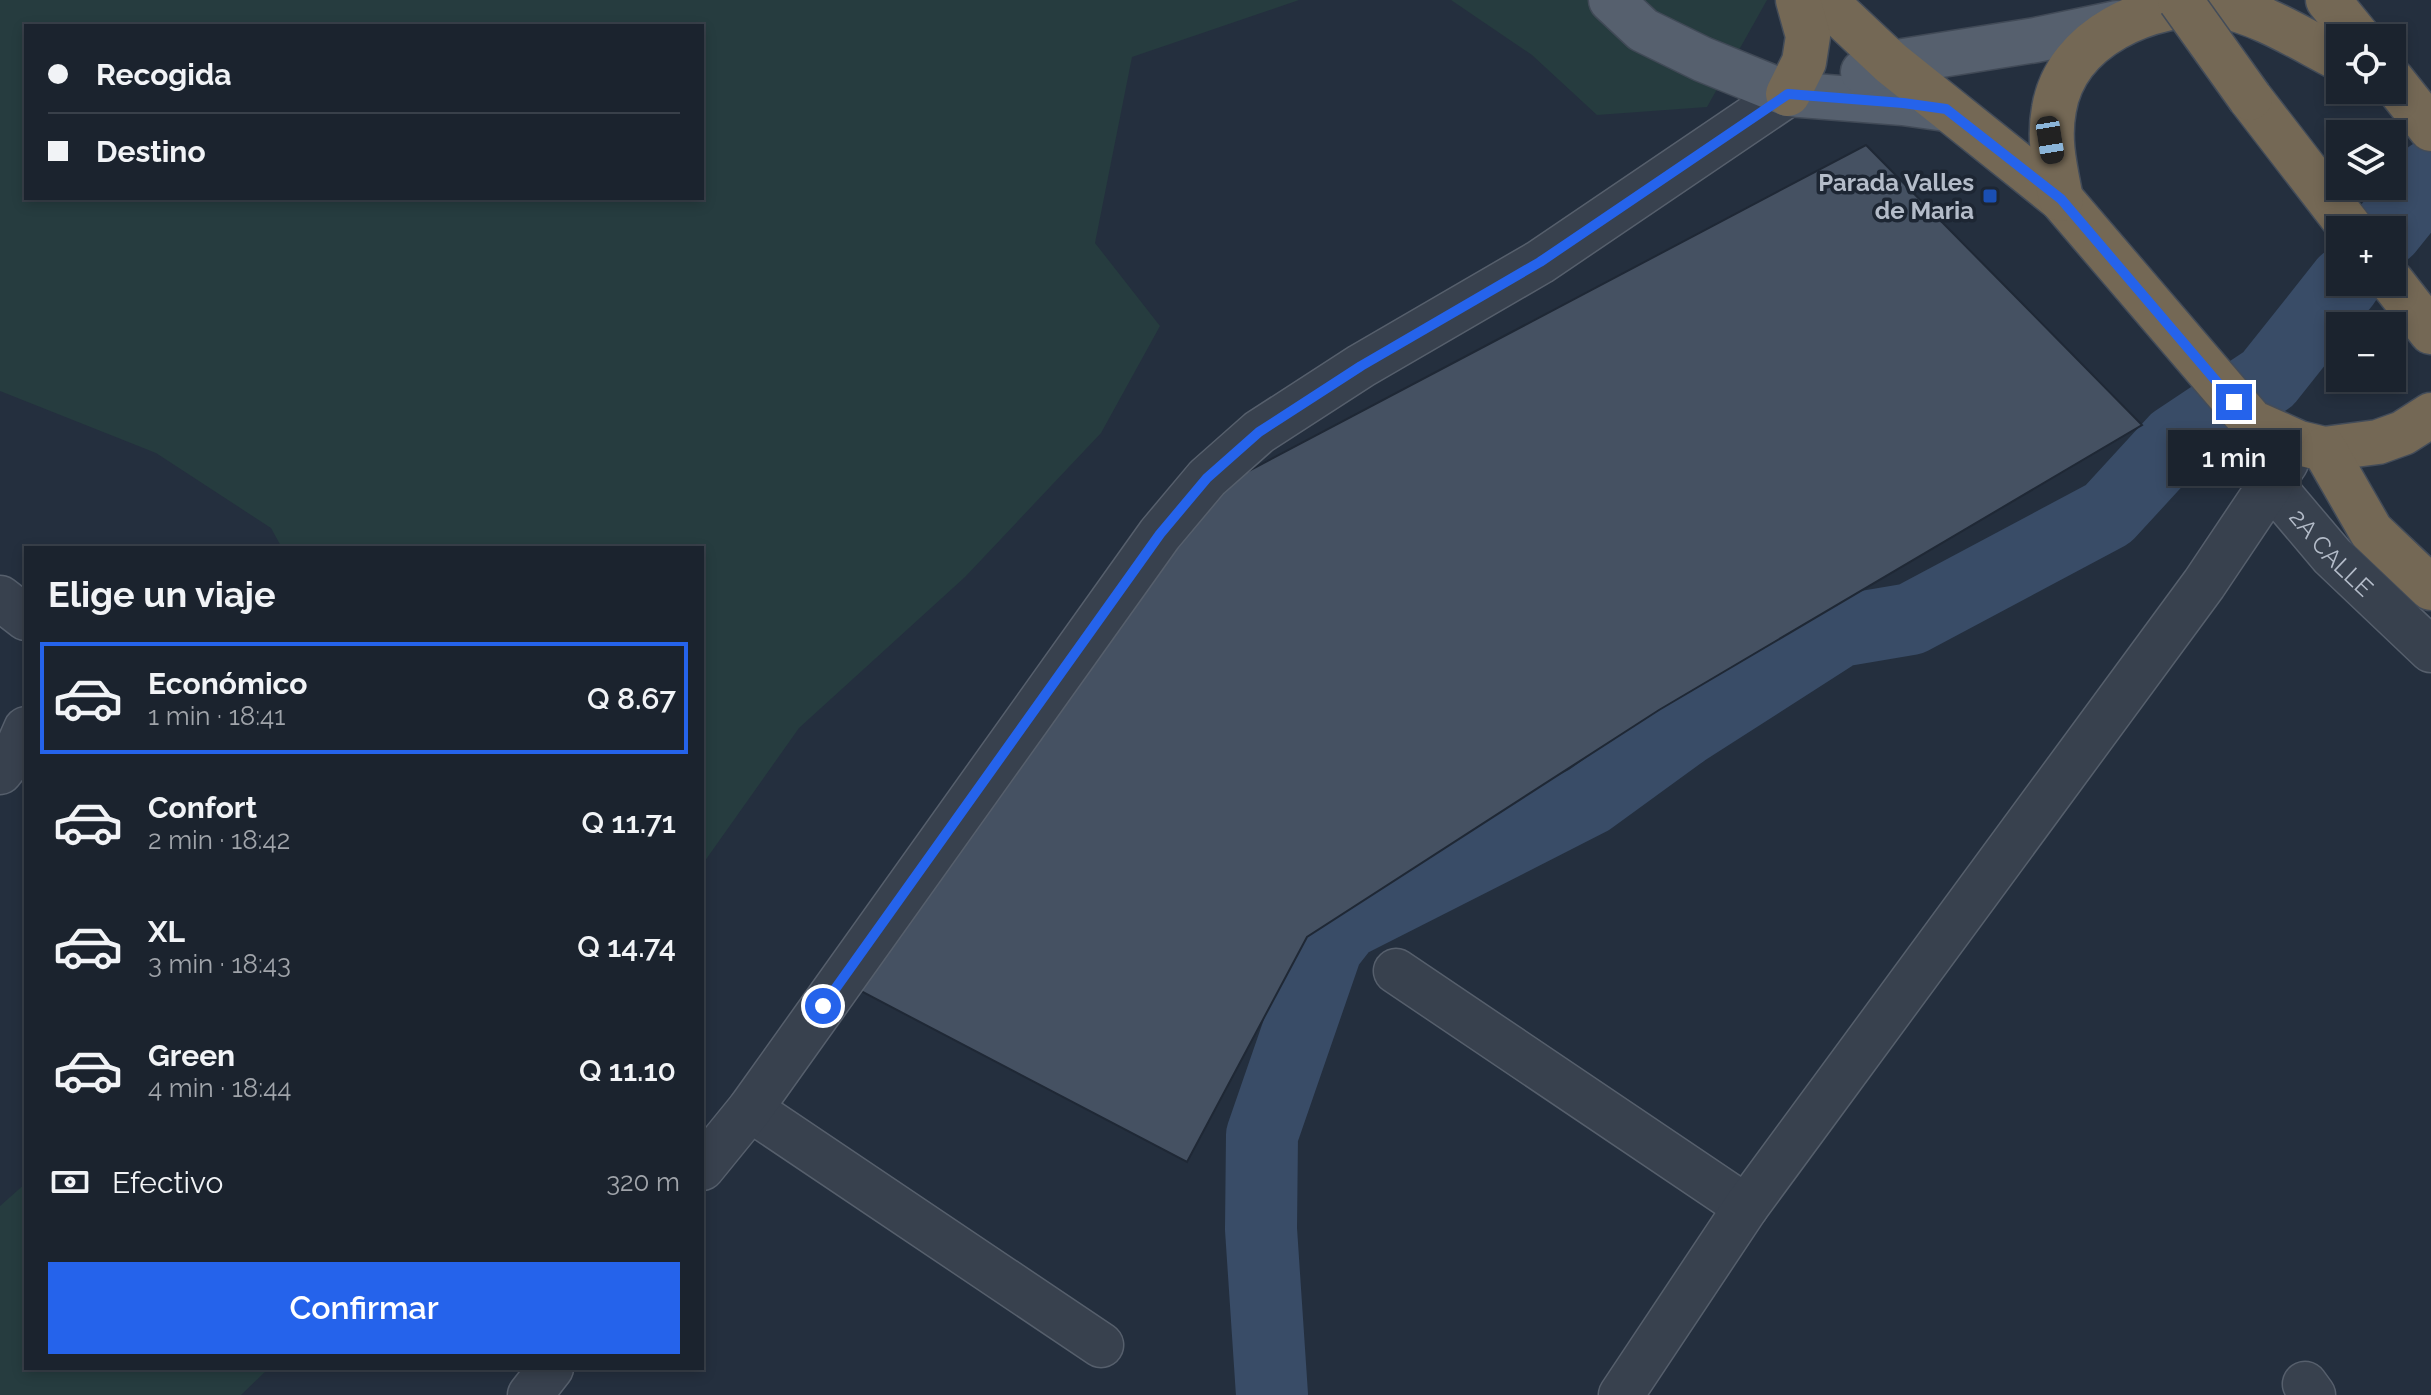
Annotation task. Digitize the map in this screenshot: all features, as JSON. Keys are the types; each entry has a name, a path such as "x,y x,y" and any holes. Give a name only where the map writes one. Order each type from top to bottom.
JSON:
{"highway":[{"path":"1788,94 1804,62 1808,36 1798,0"},
{"path":"1824,0 1891,63 2061,199 2252,422 2312,446 2378,442 2403,433 2431,415"},
{"path":"2180,0 2250,98 2341,216"},
{"path":"2328,0 2348,24"},
{"path":"2061,199 2050,140 2054,105 2067,73 2088,45 2117,23 2164,6 2215,4 2239,10 2326,52"},
{"path":"2406,99 2431,129"},
{"path":"2403,296 2431,332"},
{"path":"2312,446 2371,531 2431,588"}],"main road":[{"path":"1611,0 1643,30 1702,59 1788,94 1946,109"},
{"path":"1788,94 1891,63 2036,40 2117,23"}],"street":[{"path":"704,1166 750,1109 1160,534 1207,478 1259,432 1361,366 1540,262 1788,94"},
{"name":"2A CALLE","path":"2312,446 2271,484 2332,556 2431,650"},
{"path":"1621,1395 1746,1207 2204,584 2271,484"},
{"path":"0,598 24,616"},
{"path":"0,772 16,752 24,734"},
{"path":"1396,971 1746,1207"},
{"path":"750,1109 1101,1345"},
{"path":"530,1395 549,1370"}],"green space":[{"path":"0,0 1299,0 1132,57 1095,243 1160,326 1101,433 965,577 799,728 704,862 704,546 281,546 271,528 156,453 0,391"},
{"path":"1451,0 1767,0 1707,107 1597,115 1532,55"},
{"path":"24,1185 24,1370 267,1370 241,1395 0,1395 0,1206"}],"building":[{"path":"1866,145 2142,425 1659,710 1307,937 1187,1162 857,989 1222,485"}],"waterway":[{"path":"2398,216 2431,175"},
{"path":"1272,1395 1261,1229 1262,1135 1327,947 1345,924 1589,800 1684,731 1840,631 1911,619 2108,514 2175,441 2268,379 2334,296"}],"place":[{"name":"Parada Valles de Maria","path":"1990,196"}],"route":[{"path":"823,1006 1160,534 1207,478 1259,432 1361,366 1540,262 1788,94 1946,109 2061,199 2234,402"}]}
